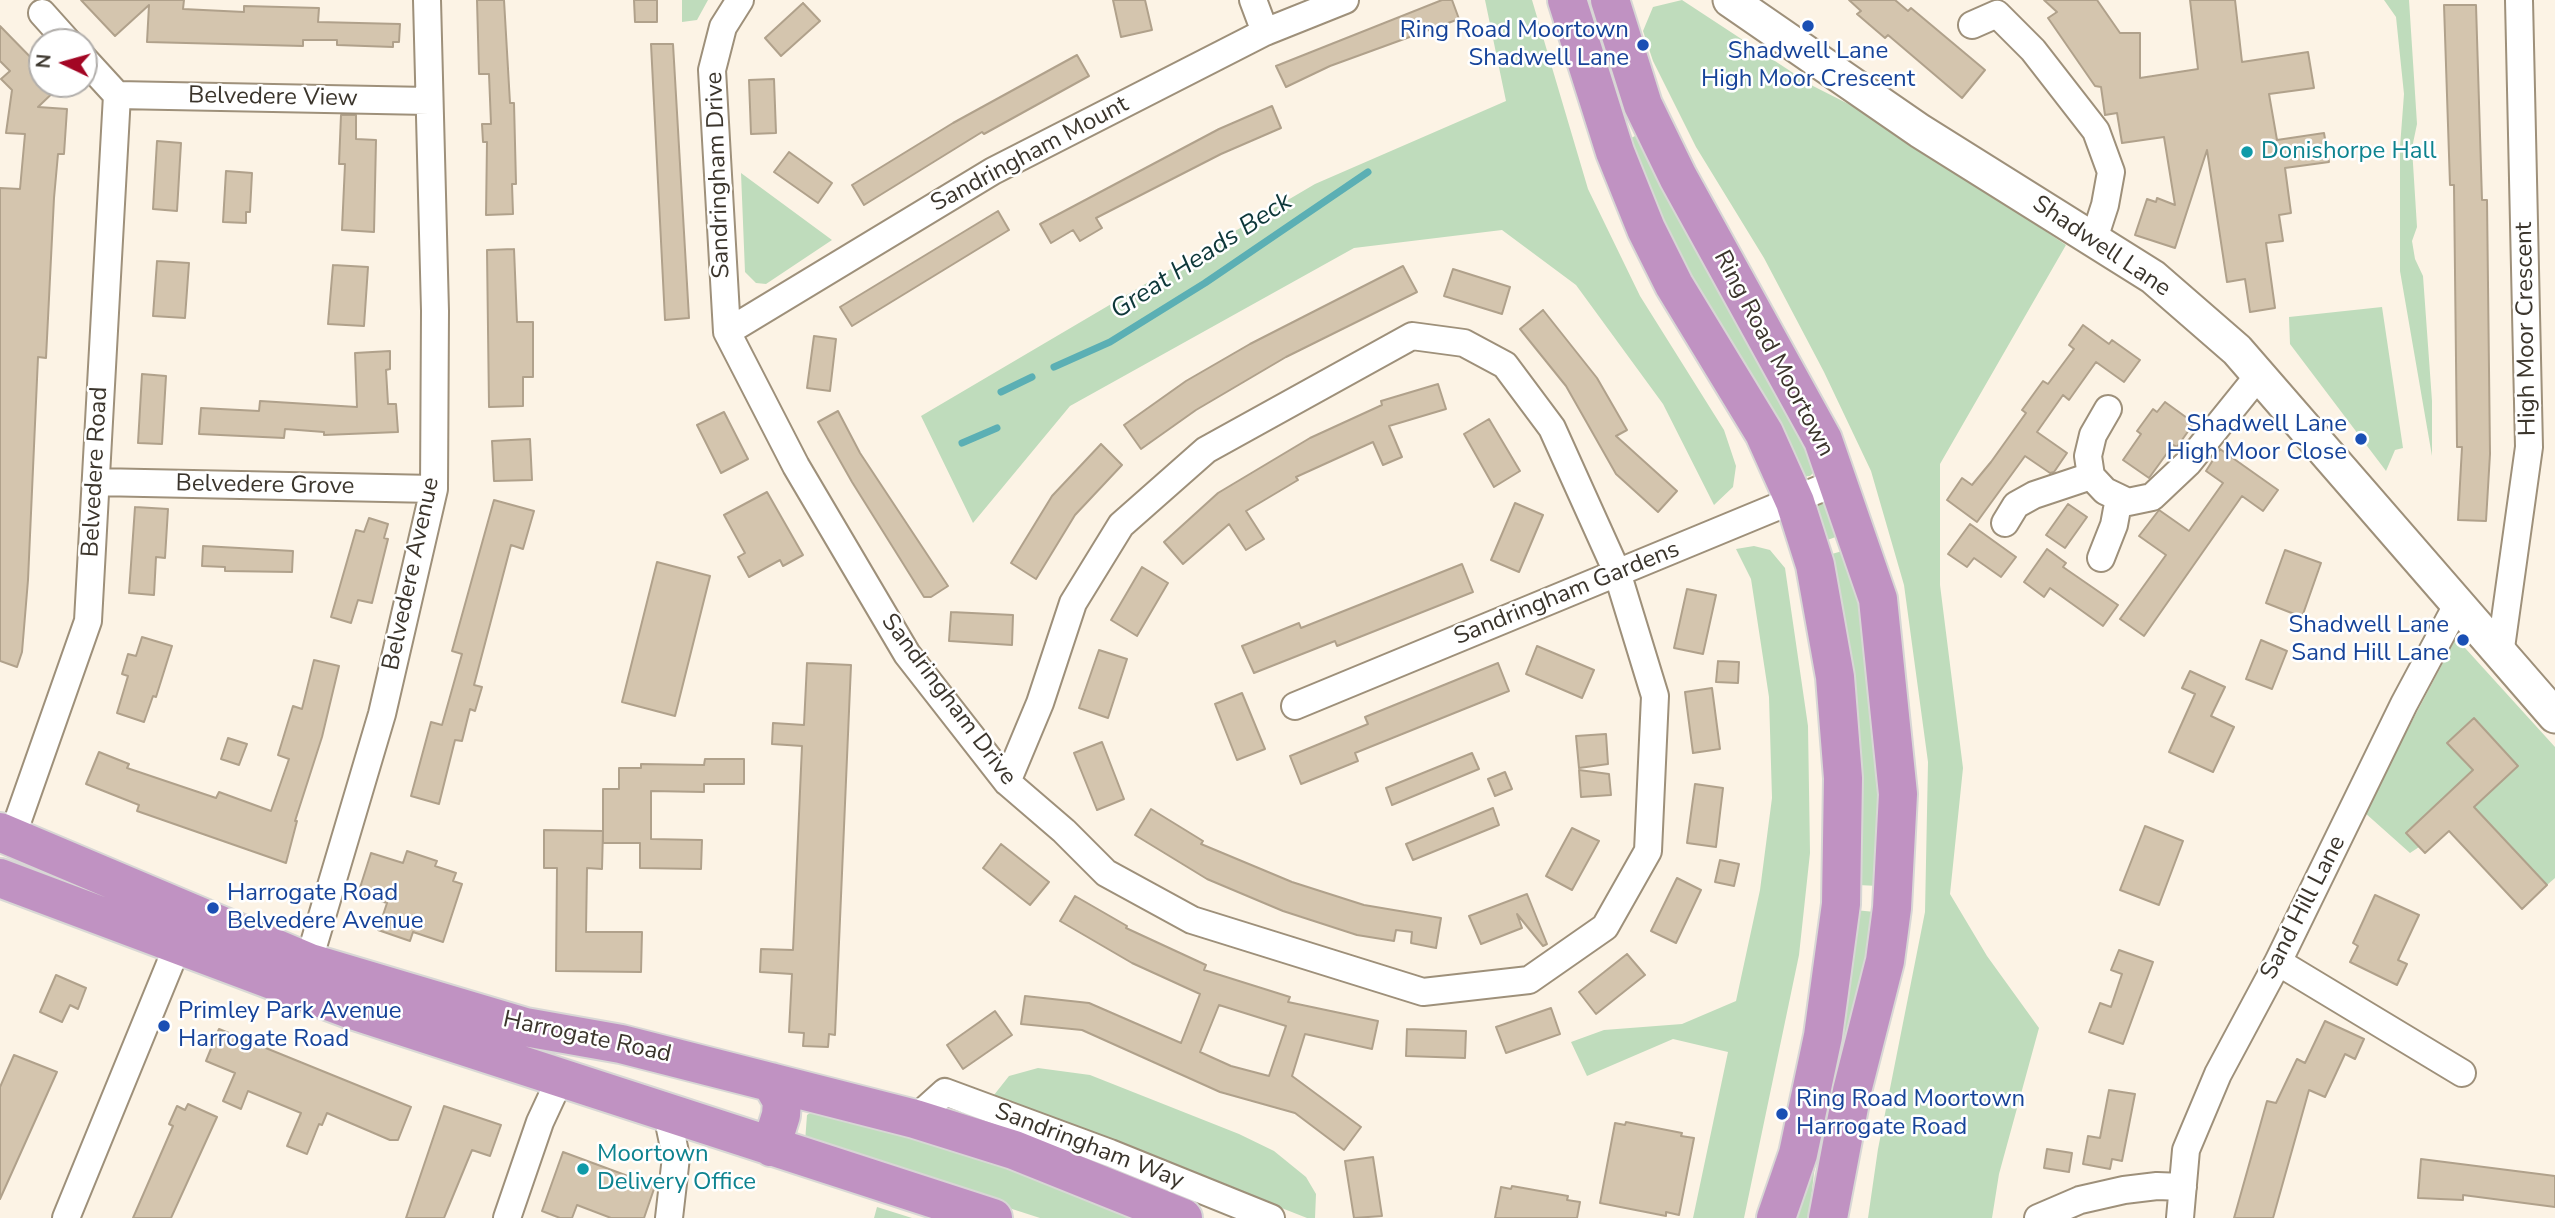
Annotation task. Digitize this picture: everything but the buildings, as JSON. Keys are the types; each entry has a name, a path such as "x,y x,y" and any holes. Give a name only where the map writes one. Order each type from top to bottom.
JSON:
{"highway":[{"name":"Ring Road Moortown","path":"1567,0 1615,152 1646,229 1674,285 1763,433 1795,502 1815,565 1835,677 1843,778 1841,904 1823,1036 1798,1154 1776,1218"},
{"name":"Ring Road Moortown","path":"1610,0 1649,117 1678,177 1823,440 1878,599 1898,794 1892,908 1885,961 1852,1091 1828,1218"},
{"name":"Harrogate Road","path":"6,835 304,977 560,1079 993,1218"},
{"name":"Harrogate Road","path":"0,878 177,947 304,977 621,1044 915,1119 1014,1150 1183,1218"},
{"path":"571,1035 565,1055 572,1067 616,1084 650,1108"},
{"path":"771,1082 782,1101 781,1115 771,1147"}],"street":[{"name":"Belvedere Avenue","path":"304,977 383,714 434,489 435,311 427,0"},
{"name":"Sandringham Drive","path":"740,0 723,27 712,70 727,332 796,466 907,654 1007,782 1064,831 1105,873 1192,920 1423,992 1529,980 1605,927 1648,851 1655,696 1617,572 1552,428 1505,365 1464,343 1412,336 1206,450 1121,525 1073,603 1040,703 1007,782"},
{"path":"1253,0 1265,32"},
{"name":"Sandringham Mount","path":"727,332 993,171 1265,32 1345,0"},
{"name":"Shadwell Lane","path":"1730,0 1920,131 2153,277 2236,350 2259,375 2456,607 2555,716"},
{"name":"High Moor Crescent","path":"2500,655 2529,447 2519,0"},
{"path":"42,13 55,28"},
{"path":"1972,25 1997,14 2033,50 2096,131 2110,172 2105,205 2094,239"},
{"path":"98,75 117,95"},
{"name":"Belvedere View","path":"117,95 429,101"},
{"name":"Belvedere Road","path":"6,835 88,621 117,95"},
{"path":"2108,409 2093,435 2088,456 2091,476 2105,491 2128,502 2152,497 2171,482 2259,375"},
{"path":"2005,523 2015,505 2034,495 2091,476"},
{"name":"Belvedere Grove","path":"96,482 434,489"},
{"name":"Sandringham Gardens","path":"1296,706 1617,572 1795,502 1837,482"},
{"path":"2101,558 2115,525 2119,498"},
{"name":"Sand Hill Lane","path":"2180,1218 2186,1150 2218,1074 2278,962 2404,704 2456,607"},
{"path":"66,1218 177,947"},
{"path":"2278,962 2462,1073"},
{"path":"507,1218 540,1122 560,1079"},
{"name":"Sandringham Way","path":"915,1119 945,1092 1110,1153 1270,1218"},
{"path":"650,1108 676,1157 669,1218"},
{"path":"2038,1218 2080,1200 2124,1190 2183,1187"}],"green space":[{"path":"682,0 708,0 697,20 682,22"},
{"path":"1485,0 1532,0 1588,189 1640,296 1724,430 1736,466 1733,487 1714,505 1663,404 1576,285 1502,230 1354,248 1070,406 973,523 921,416 1315,184 1506,101"},
{"path":"1682,0 1813,86 1882,121 2066,245 1940,464 1940,585 1963,768 1950,894 1987,956 2039,1028 1999,1174 1992,1218 1868,1218 1878,1149 1925,912 1928,762 1904,585 1871,471 1824,372 1764,258 1696,147 1653,61 1643,31 1653,7"},
{"path":"2384,0 2409,0 2417,124 2412,148 2417,227 2412,241 2415,259 2423,276 2432,401 2432,456 2400,271 2400,147 2404,94 2396,17"},
{"path":"1641,133 1784,394 1816,470 1810,476 1802,477 1668,253 1629,139"},
{"path":"741,173 832,240 766,284 756,283 745,272"},
{"path":"2382,307 2403,448 2395,450 2386,471 2290,344 2289,317"},
{"path":"1824,501 1828,503 1841,535 1822,542 1812,505"},
{"path":"1754,546 1770,550 1785,568 1808,726 1810,853 1799,955 1744,1218 1693,1218 1728,1052 1673,1039 1587,1076 1571,1042 1604,1030 1682,1024 1736,1001 1760,890 1772,798 1769,697 1751,579 1736,549"},
{"path":"1846,550 1863,613 1881,792 1878,886 1858,885 1821,557"},
{"path":"2456,638 2555,747 2555,878 2547,885 2474,807 2518,766 2474,718 2447,743 2473,770 2406,833 2419,847 2410,853 2364,812"},
{"path":"1855,910 1875,912 1863,974 1845,1035 1814,1173 1809,1218 1791,1218"},
{"path":"1038,1068 1090,1075 1239,1134 1274,1151 1306,1177 1316,1194 1315,1218 1307,1218 994,1095 1009,1076"},
{"path":"813,1111 931,1135 1150,1218 1040,1218 805,1142 807,1115"},
{"path":"877,1207 912,1218 874,1218"}],"waterway":[{"name":"Great Heads Beck","path":"1054,367 1110,342 1205,283 1368,172"},
{"name":"Great Heads Beck","path":"1001,392 1032,377"},
{"name":"Great Heads Beck","path":"962,443 997,428"}],"place":[{"name":"Shadwell Lane High Moor Crescent","path":"1808,26"},
{"name":"Ring Road Moortown Shadwell Lane","path":"1643,45"},
{"name":"Donishorpe Hall","path":"2247,152"},
{"name":"Shadwell Lane High Moor Close","path":"2361,439"},
{"name":"Shadwell Lane Sand Hill Lane","path":"2463,640"},
{"name":"Harrogate Road Belvedere Avenue","path":"213,908"},
{"name":"Primley Park Avenue Harrogate Road","path":"164,1026"},
{"name":"Ring Road Moortown Harrogate Road","path":"1782,1114"},
{"name":"Moortown Delivery Office","path":"583,1169"}]}
